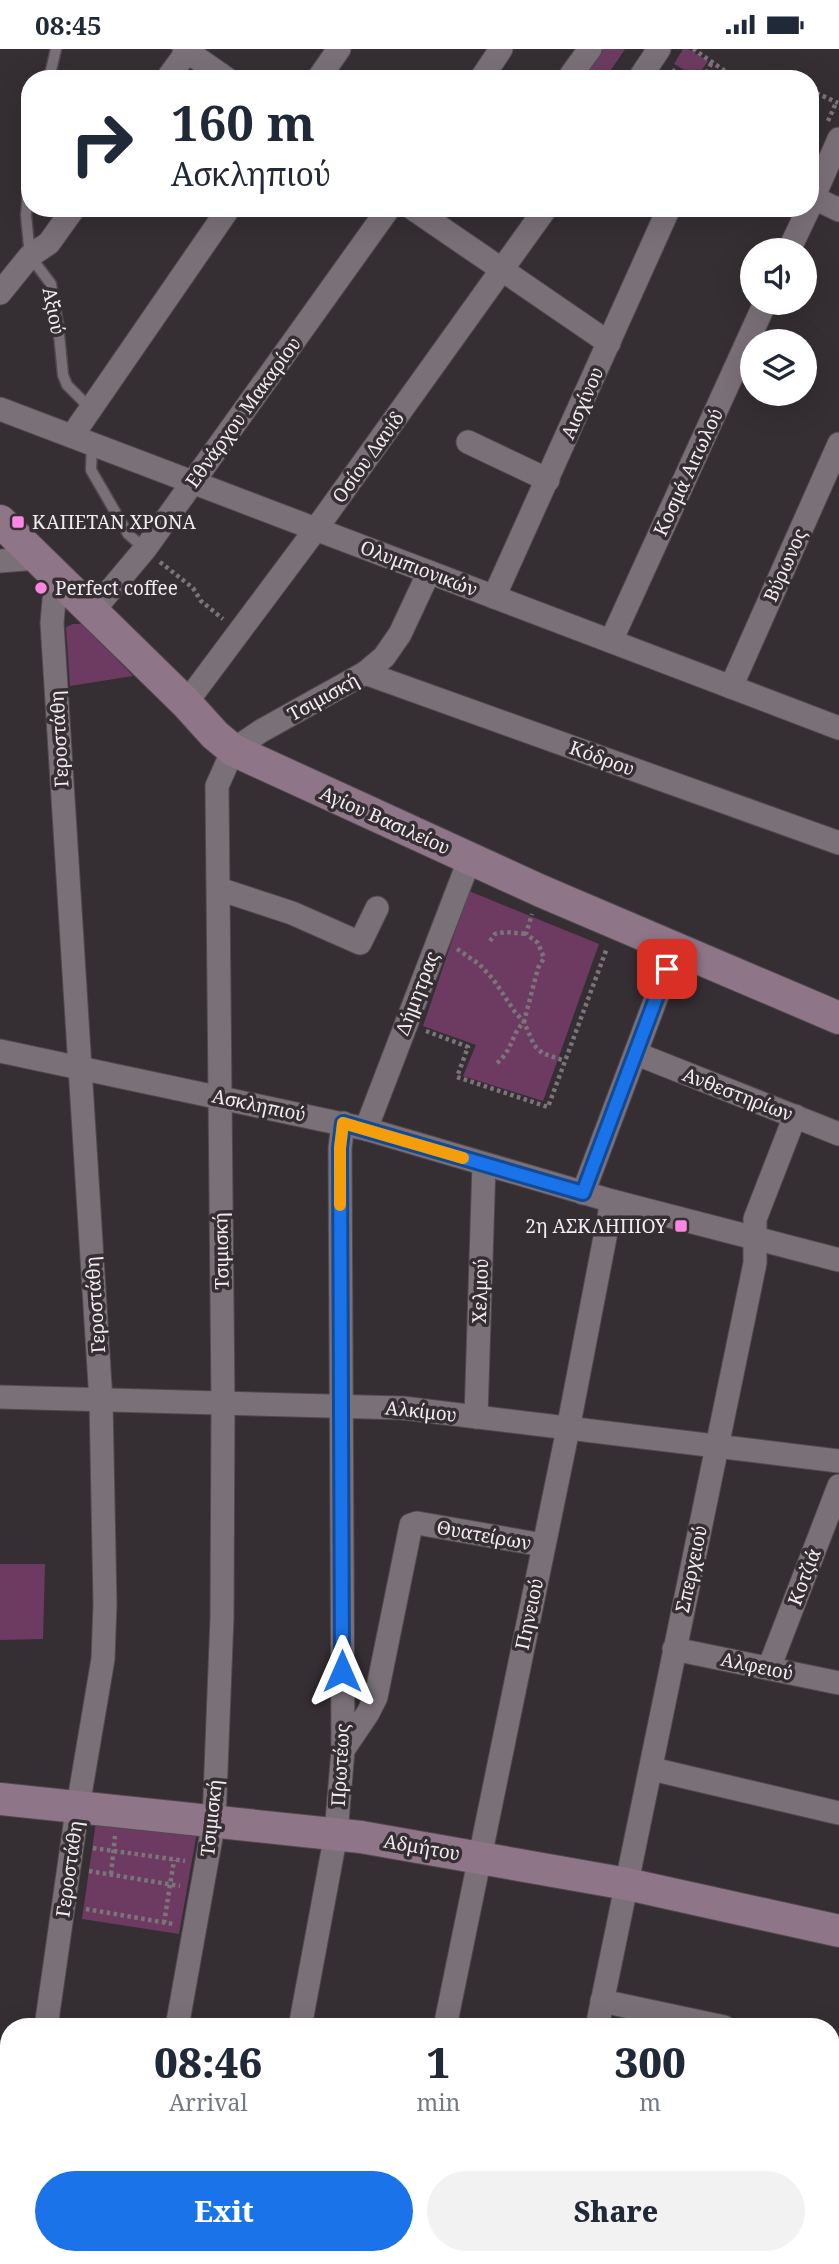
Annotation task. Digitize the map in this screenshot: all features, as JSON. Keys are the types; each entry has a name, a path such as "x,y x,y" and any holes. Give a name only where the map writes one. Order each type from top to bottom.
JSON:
{"street":[{"path":"324,70 339,49"},
{"path":"487,70 501,49"},
{"path":"575,70 590,49"},
{"path":"645,70 659,49"},
{"path":"173,70 187,50 215,70"},
{"path":"819,184 839,139"},
{"path":"819,204 839,210"},
{"path":"0,293 30,255 49,243 68,217"},
{"path":"82,440 91,409 223,217"},
{"name":"Εθνάρχου Μακαρίου","path":"92,612 145,549 383,217"},
{"path":"425,217 609,343"},
{"name":"Οσίου Δαυίδ","path":"186,703 316,529 540,217"},
{"name":"Αισχίνου","path":"494,597 665,217"},
{"path":"794,238 804,217"},
{"name":"Κοσμά Αιτωλού","path":"611,641 760,315"},
{"name":"Ολυμπιονικών","path":"0,409 839,728"},
{"path":"468,442 548,480"},
{"name":"Βύρωνος","path":"731,687 839,444"},
{"name":"Αγίου Βασιλείου","path":"0,521 233,750 541,891 838,1014"},
{"path":"0,561 38,558"},
{"name":"Τσιμισκή","path":"179,2018 214,1821 222,1618 223,1404 217,786 233,750 261,731 365,673 384,657 400,634 429,572"},
{"name":"Γεροστάθη","path":"47,2018 72,1844 103,1659 105,1604 101,1401 52,623 54,600 61,581"},
{"name":"Κόδρου","path":"365,673 839,843"},
{"name":"Δήμητρας","path":"366,1129 470,858"},
{"path":"219,889 292,913 360,943 377,908"},
{"path":"583,1193 675,948"},
{"name":"Ασκληπιού","path":"0,1051 343,1123 583,1193 839,1260"},
{"name":"Ανθεστηρίων","path":"636,1054 839,1134"},
{"name":"Σπερχειού","path":"599,2018 755,1263 755,1219 795,1116"},
{"name":"Πρωτέως","path":"302,2018 336,1834 343,1750 340,1148 343,1123"},
{"name":"Χελμού","path":"476,1417 484,1164"},
{"name":"Πηνειού","path":"446,2018 568,1429 612,1201"},
{"name":"Αλκίμου","path":"0,1397 403,1408 839,1461"},
{"name":"Κοτζιά","path":"769,1668 839,1486"},
{"name":"Θυατείρων","path":"343,1750 376,1697 411,1525 417,1523 543,1545"},
{"name":"Αλφειού","path":"674,1649 839,1683"},
{"path":"652,1769 839,1813"},
{"name":"Αδμήτου","path":"0,1799 336,1834 627,1884 839,1931"},
{"path":"602,2001 682,2018"}],"lane":[{"path":"51,70 56,49"},
{"path":"26,217 30,255"},
{"name":"Αξιού","path":"30,255 51,284 63,375 67,385 91,409"},
{"path":"82,440 91,470 128,534 145,549"}],"path":[{"path":"693,49 724,70"},
{"path":"708,70 712,62"},
{"path":"819,94 839,104"},
{"path":"145,549 193,588 201,601 240,632"},
{"path":"526,934 541,891"},
{"path":"406,1024 468,1047 457,1077 548,1107 616,923"},
{"path":"490,941 495,934 526,934 538,943 544,958 538,968 524,1022 518,1028 506,1056 497,1063"},
{"path":"439,937 480,964 524,1022 534,1045 542,1053 565,1061"},
{"path":"111,1874 118,1811"},
{"path":"72,1844 207,1865"},
{"path":"164,1923 174,1860"},
{"path":"69,1868 202,1890"},
{"path":"64,1905 195,1928"}],"shaded area":[{"path":"599,49 625,49 611,70 584,70"},
{"path":"683,49 688,49 708,61 702,70 684,70 674,64"},
{"path":"83,624 133,676 70,686 66,627"},
{"path":"469,891 599,944 543,1101 463,1076 476,1045 423,1026"},
{"path":"0,1564 45,1564 43,1639 0,1640"},
{"path":"96,1822 197,1832 179,1934 82,1919"}],"slow traffic":[{"path":"340,1205 343,1123 463,1158"}],"place":[{"name":"ΚΑΠΕΤΑΝ ΧΡΟΝΑ","path":"18,522"},
{"name":"Perfect coffee","path":"41,588"},
{"name":"2η ΑΣΚΛΗΠΙΟΥ","path":"681,1226"}],"route":[{"path":"342,1671 340,1148 343,1123 583,1193 667,969"}]}
